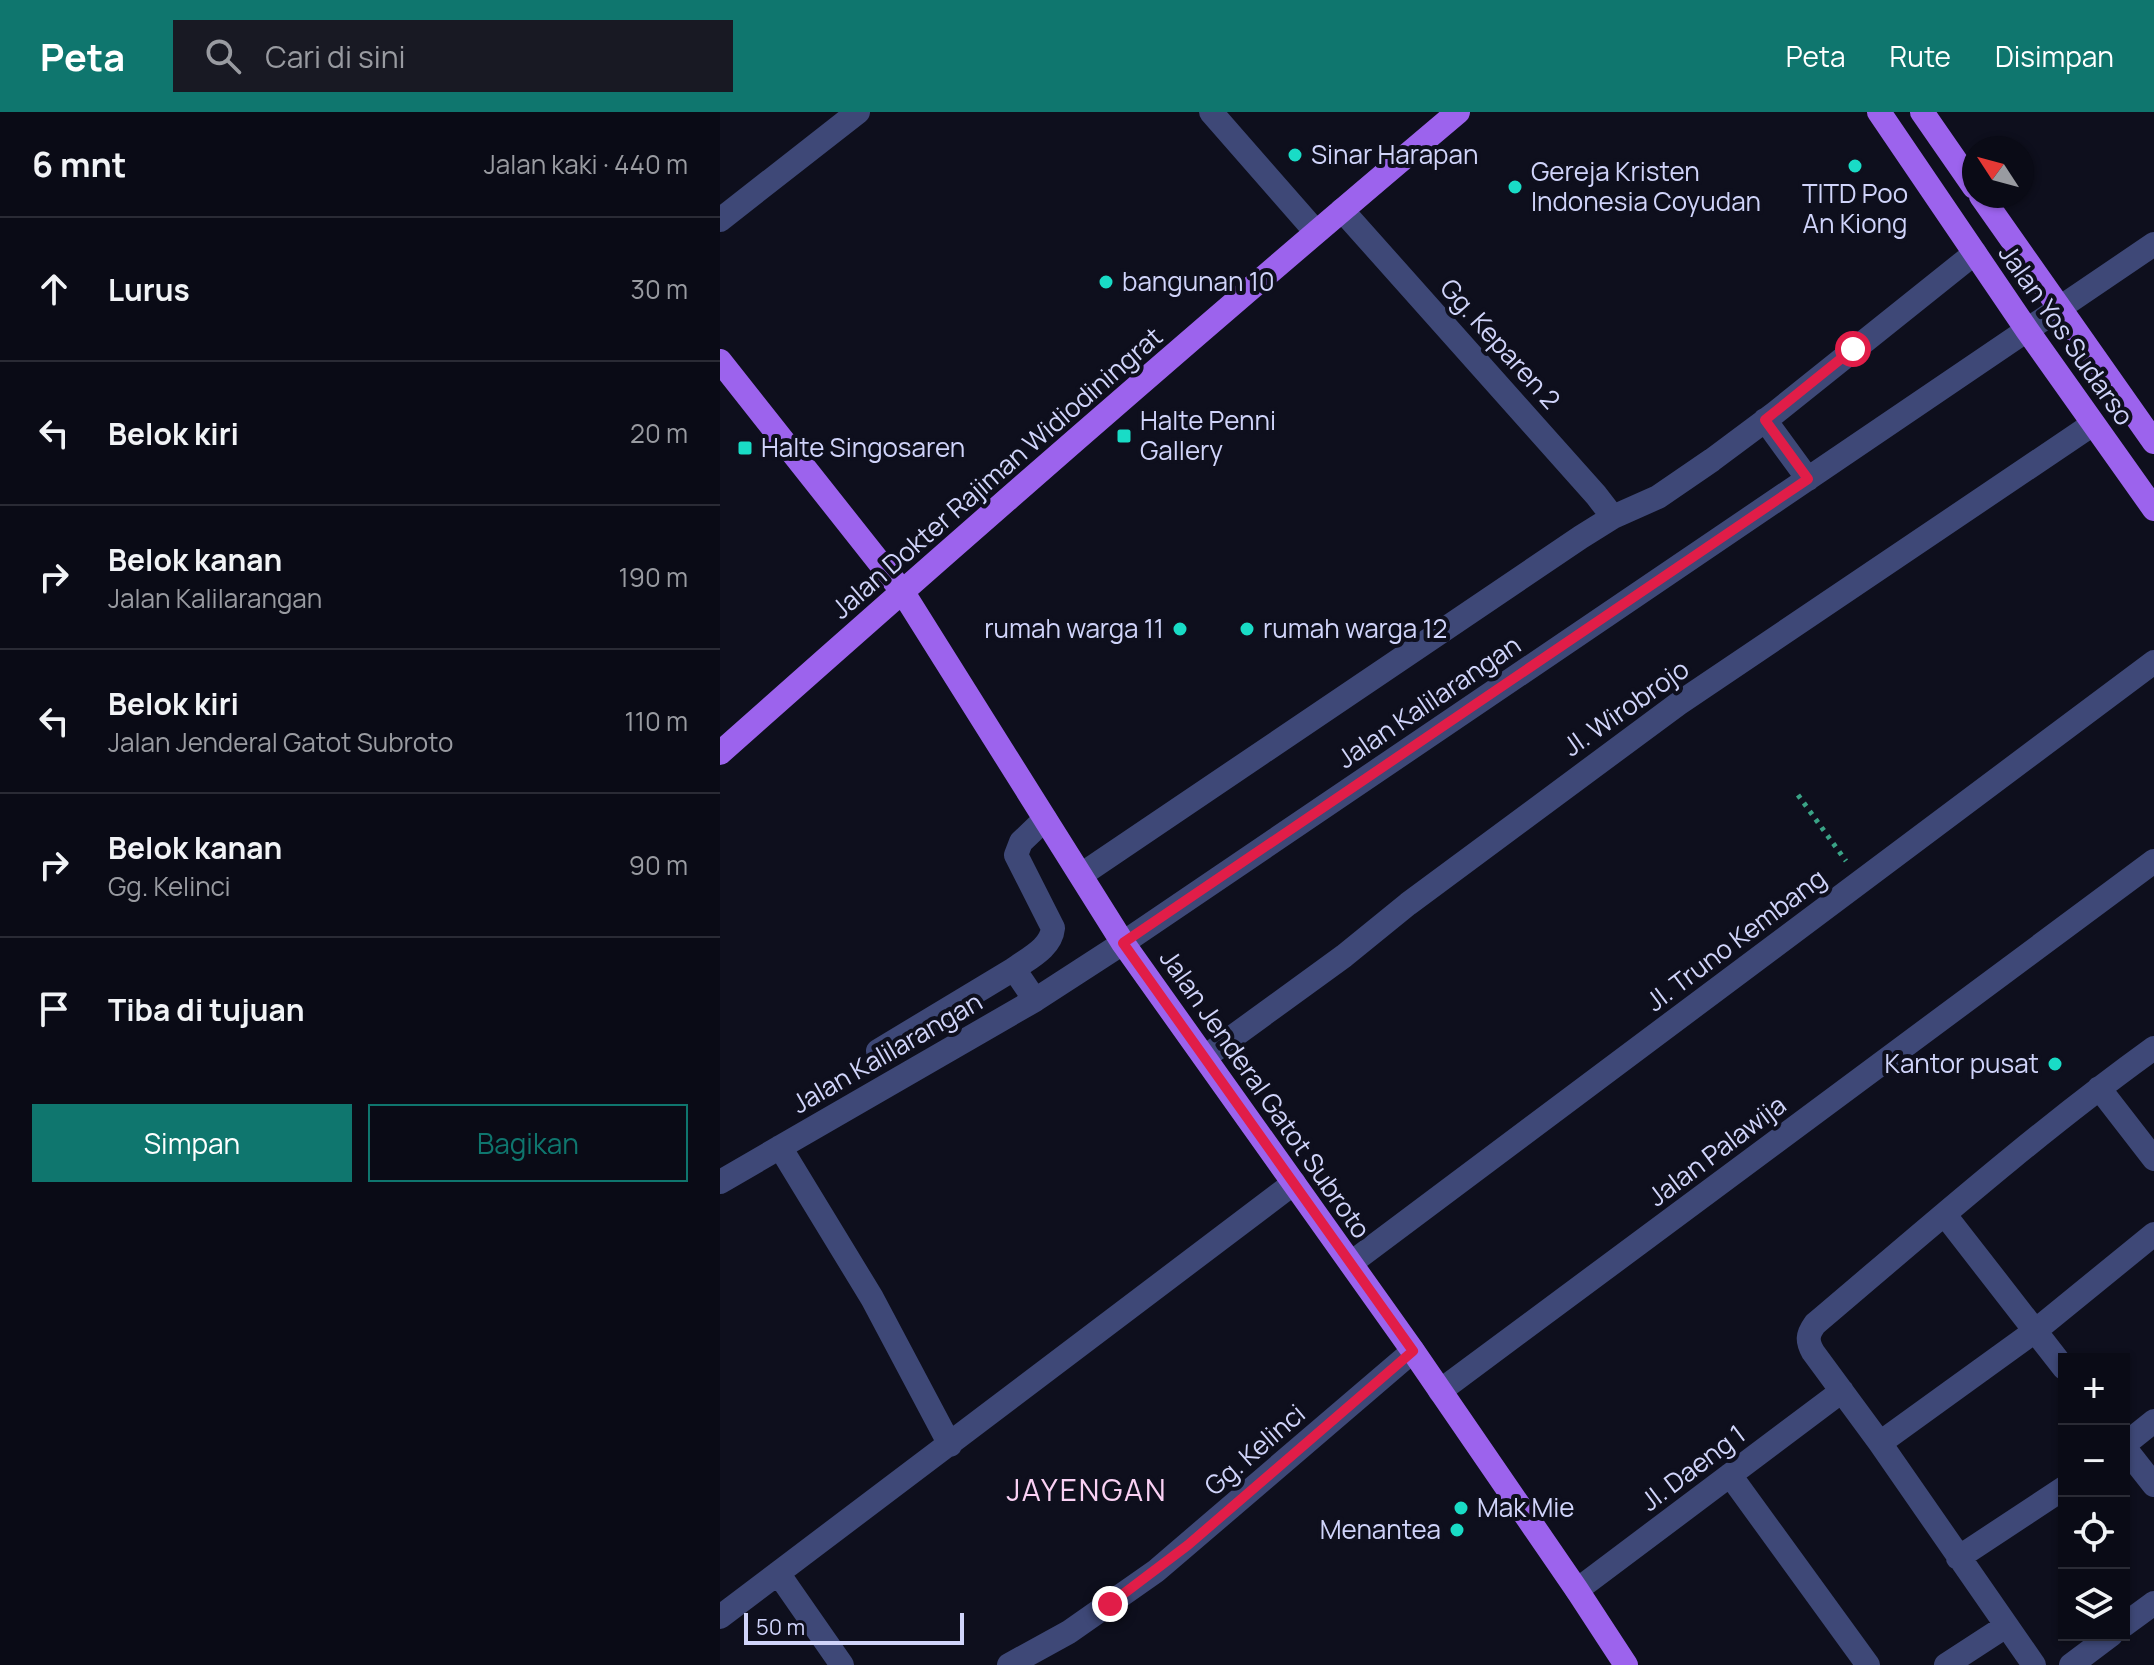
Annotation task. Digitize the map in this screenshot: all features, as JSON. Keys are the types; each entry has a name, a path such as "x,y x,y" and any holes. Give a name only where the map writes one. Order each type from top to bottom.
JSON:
{"main road":[{"name":"Jalan Dokter Rajiman Widiodiningrat","path":"720,753 902,591 1458,112"},
{"name":"Jalan Yos Sudarso","path":"1879,112 2027,330 2154,509"},
{"path":"1922,112 1962,170"},
{"name":"Jalan Yos Sudarso","path":"1989,208 2154,442"},
{"name":"Jalan Jenderal Gatot Subroto","path":"720,361 902,591 1123,943 1413,1351 1626,1665"}],"street":[{"path":"720,220 858,112"},
{"path":"1211,112 1316,232"},
{"name":"Gg. Keparen 2","path":"1342,210 1613,517"},
{"name":"Jalan Kalilarangan","path":"720,1182 1035,1000 1123,943 2154,244"},
{"path":"1081,875 1581,537 1613,517 1658,497 1765,420 1975,253"},
{"path":"1765,420 1808,479"},
{"name":"Jl. Wirobrojo","path":"1205,1057 1678,704 2093,424"},
{"name":"Jl. Truno Kembang","path":"1351,1263 2154,662"},
{"path":"878,1051 1014,969 1048,944 1053,928 1016,855 1021,842 1045,819"},
{"name":"Jalan Palawija","path":"1440,1391 2154,861"},
{"path":"1014,969 1035,1000"},
{"path":"2034,1665 1813,1352 1809,1332 2099,1088 2154,1048"},
{"path":"2099,1088 2154,1159"},
{"path":"780,1147 872,1298 950,1445"},
{"path":"720,1617 1294,1183"},
{"path":"1945,1215 2058,1360"},
{"path":"1880,1443 2035,1331 2154,1234"},
{"name":"Gg. Kelinci","path":"1009,1665 1069,1632 1156,1571 1413,1351"},
{"name":"Jl. Daeng 1","path":"1577,1590 1842,1391"},
{"path":"2130,1441 2154,1421"},
{"path":"2130,1454 2154,1485"},
{"path":"1730,1475 1868,1665"},
{"path":"1958,1558 2058,1492"},
{"path":"778,1573 842,1665"},
{"path":"2130,1621 2154,1603"},
{"path":"1946,1665 2006,1626"},
{"path":"2071,1665 2103,1641"}],"path":[{"path":"1798,795 1861,881"}],"place":[{"name":"Sinar Harapan","path":"1295,155"},
{"name":"TITD Poo An Kiong","path":"1855,166"},
{"name":"Gereja Kristen Indonesia Coyudan","path":"1515,187"},
{"name":"bangunan 10","path":"1106,282"},
{"name":"Halte Penni Gallery","path":"1124,436"},
{"name":"Halte Singosaren","path":"745,448"},
{"name":"rumah warga 11","path":"1180,629"},
{"name":"rumah warga 12","path":"1247,629"},
{"name":"Kantor pusat","path":"2055,1064"},
{"name":"Mak Mie","path":"1461,1508"},
{"name":"Menantea","path":"1457,1530"}],"district":[{"name":"JAYENGAN","path":"1087,1491"}],"route":[{"path":"1110,1604 1188,1545 1413,1351 1123,943 1808,479 1765,420 1853,349"}]}
